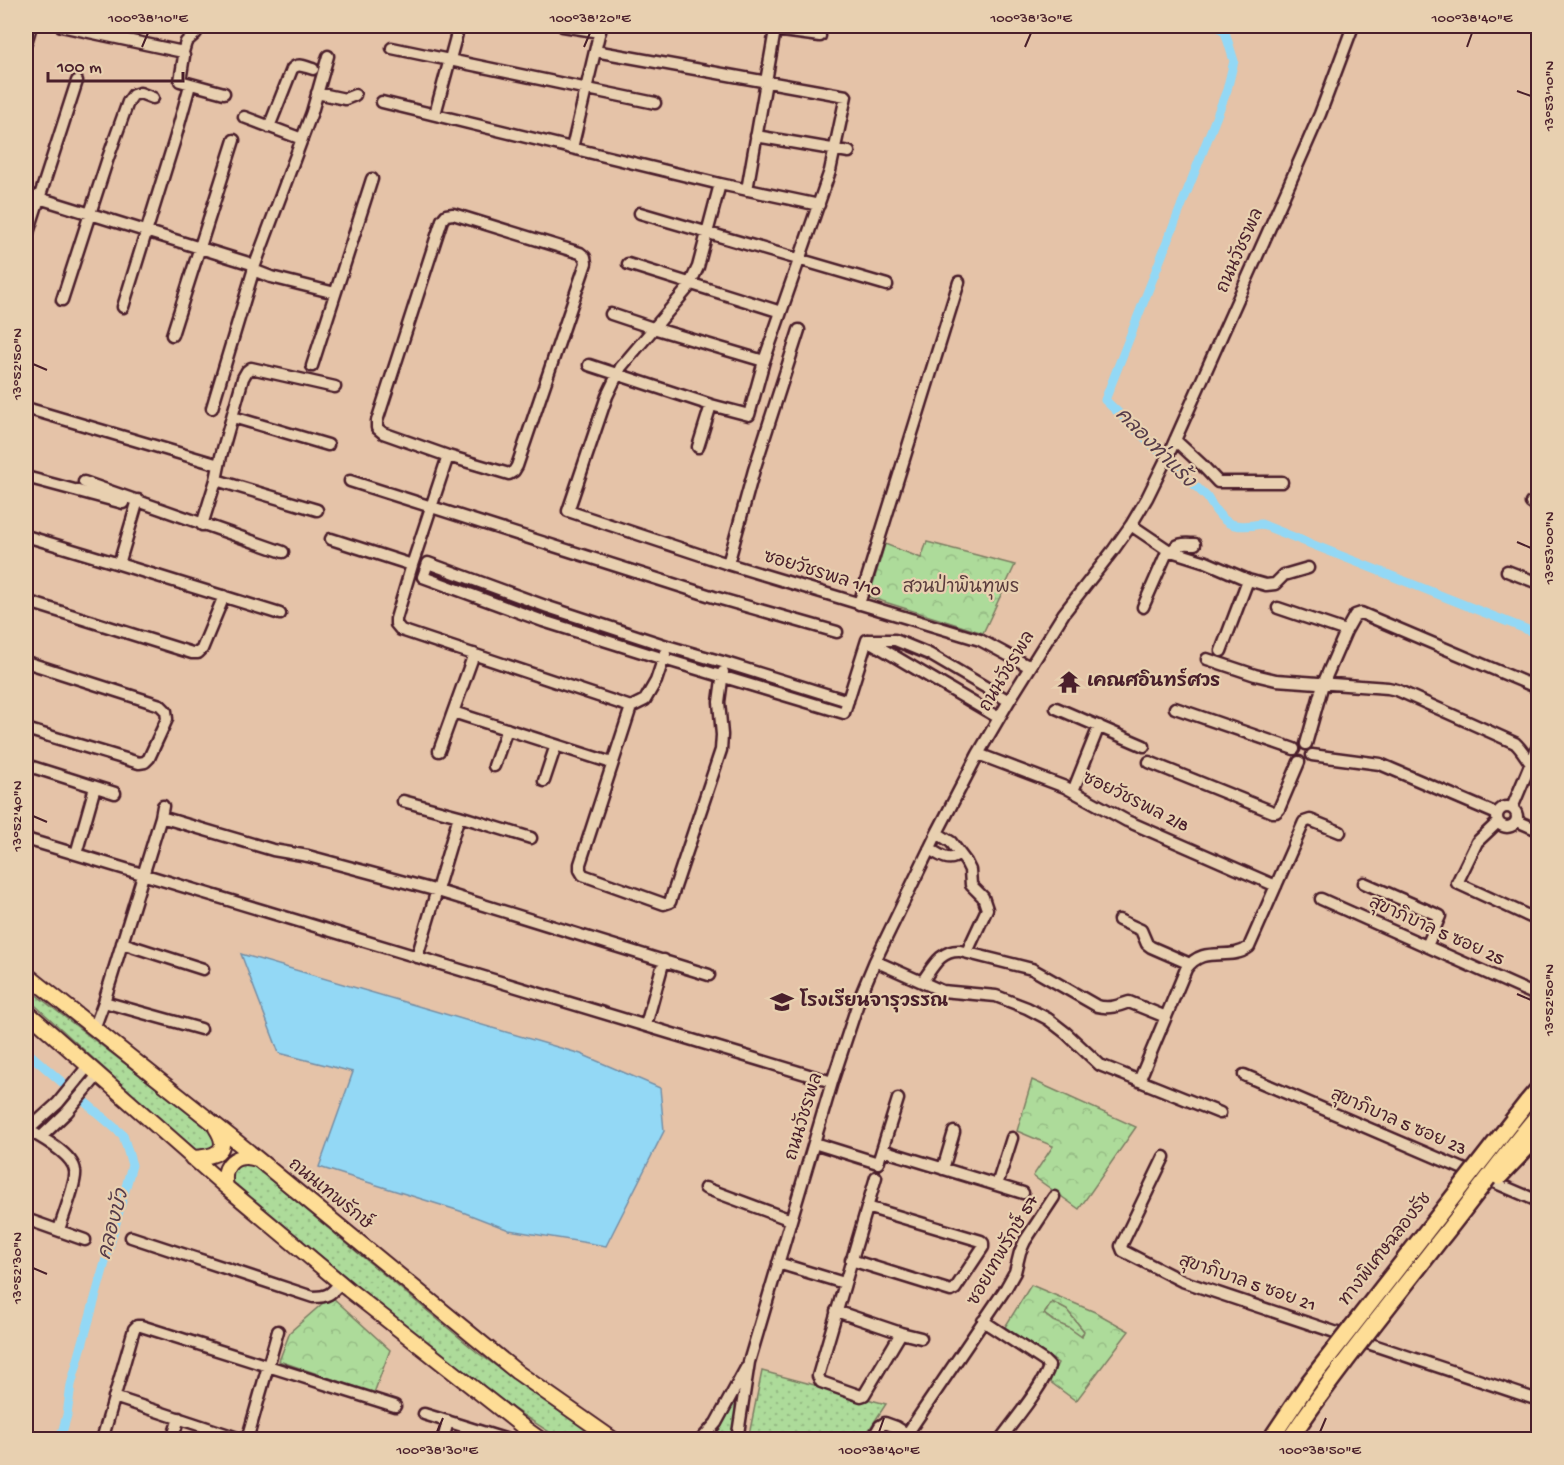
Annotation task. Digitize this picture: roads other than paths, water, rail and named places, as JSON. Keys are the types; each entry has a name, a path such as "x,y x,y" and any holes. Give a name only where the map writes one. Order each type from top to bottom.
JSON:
{"highway":[{"name":"ทางพิเศษฉลองรัช","path":"1270,1440 1309,1382 1500,1135 1539,1089"},
{"name":"ทางพิเศษฉลองรัช","path":"1289,1440 1321,1392 1539,1115"},
{"path":"1466,1209 1539,1136"}],"main road":[{"name":"ถนนเทพรักษ์","path":"26,974 258,1159 517,1372 614,1440"},
{"path":"26,1011 192,1158 340,1283 541,1440"},
{"path":"192,1158 214,1155 221,1150 223,1143 214,1124"},
{"path":"226,1187 224,1180 232,1161 248,1156 258,1159"}],"street":[{"path":"26,43 31,26"},
{"path":"62,26 183,52"},
{"path":"435,114 459,26"},
{"path":"563,26 601,29 572,148"},
{"name":"ถนนวัชรพล","path":"737,1440 749,1362 832,1082 860,997 875,961 928,849 978,754 1064,613 1131,525 1160,472 1320,114 1353,26"},
{"path":"747,190 775,30 820,36"},
{"path":"196,33 186,42 180,79 182,83 224,93"},
{"path":"392,48 655,103"},
{"path":"589,365 748,415 764,361 830,171 846,96 595,51"},
{"path":"212,408 254,267 302,140 328,56"},
{"path":"269,127 294,66 313,69"},
{"path":"26,239 77,81"},
{"path":"123,307 190,85"},
{"path":"62,300 128,102 133,95 140,93 153,98"},
{"path":"317,93 345,99 355,95"},
{"path":"382,102 720,184 819,205"},
{"path":"244,117 302,140"},
{"path":"756,136 849,152"},
{"path":"172,334 234,140"},
{"path":"312,366 372,179"},
{"path":"618,374 621,367 688,288 698,267 720,184"},
{"path":"26,194 199,248 254,267 271,277 335,293"},
{"path":"640,213 888,285"},
{"path":"453,214 580,253 585,257 586,263 514,471 509,474 448,456 383,433 377,428 377,421 442,220 446,215 453,214"},
{"path":"628,264 781,312"},
{"path":"859,604 959,282"},
{"path":"611,314 764,361"},
{"path":"728,564 754,470 799,330"},
{"path":"202,525 243,378 247,371 251,368 335,387"},
{"name":"ซอยวัชรพล 1/10","path":"618,374 608,396 568,511 728,564 980,640 1030,667"},
{"path":"698,447 711,405"},
{"path":"26,408 219,465"},
{"path":"233,417 328,445"},
{"path":"1174,443 1202,465 1218,482 1282,482"},
{"path":"448,456 412,565 396,624 401,630 631,707"},
{"path":"26,477 123,504"},
{"path":"216,480 317,510"},
{"path":"350,481 714,597 837,632"},
{"path":"84,482 283,552"},
{"path":"119,564 138,500"},
{"path":"1131,525 1170,551 1266,585 1275,584 1284,575 1308,568"},
{"path":"26,536 280,614"},
{"path":"331,539 412,565"},
{"path":"1143,607 1170,551 1179,544 1195,544"},
{"path":"848,701 548,607 428,563 423,576 543,621 844,713 848,701 867,640"},
{"path":"1507,571 1539,583"},
{"path":"1221,651 1248,580"},
{"path":"26,601 198,653 202,649 224,596"},
{"path":"543,621 548,607"},
{"path":"1278,608 1346,632"},
{"path":"1306,744 1323,684 1355,615 1361,613 1539,688"},
{"path":"867,640 895,640 929,654 1009,701"},
{"path":"867,640 999,718"},
{"path":"668,646 656,681 645,700 631,707 580,864 583,875 664,904 670,902 721,750 719,702 721,676 726,663"},
{"path":"439,751 474,654"},
{"path":"1207,659 1265,678 1397,690 1507,738 1521,749 1534,768"},
{"path":"26,662 160,705 166,711 167,719 149,758 139,763 26,729"},
{"path":"1056,708 1144,746"},
{"path":"1175,708 1294,749"},
{"path":"453,712 612,763"},
{"path":"1073,791 1099,726"},
{"path":"494,766 507,729"},
{"path":"1299,762 1294,756 1294,749 1299,744 1306,744 1311,749 1312,755"},
{"path":"544,781 556,745"},
{"path":"1512,808 1534,768 1539,746"},
{"name":"ซอยวัชรพล 2/8","path":"978,754 1073,791 1127,821 1276,886"},
{"path":"1299,762 1306,761 1312,755"},
{"path":"1312,755 1380,764 1498,818 1504,827 1512,827 1517,821 1517,813 1512,808 1502,808 1498,818 1477,842 1457,883 1535,919"},
{"path":"1149,762 1276,812 1280,809 1299,762"},
{"path":"26,765 115,793"},
{"path":"76,854 95,787"},
{"path":"403,801 531,838"},
{"path":"94,1029 105,1002 163,806"},
{"path":"417,957 459,816"},
{"path":"161,818 273,850 308,856 438,891 709,975"},
{"path":"1139,1081 1186,969 1194,959 1205,955 1239,953 1250,947 1304,822 1310,820 1340,832"},
{"path":"1517,821 1539,830"},
{"path":"937,833 951,842 966,862 970,870 971,885 983,897 987,906 987,911 967,952"},
{"path":"26,839 832,1082"},
{"path":"928,849 950,859 959,854"},
{"path":"1364,883 1440,916 1427,946"},
{"name":"สุขาภิบาล 5 ซอย 25","path":"1321,899 1539,996"},
{"path":"1119,920 1141,930 1147,944 1151,947 1190,964"},
{"path":"122,943 203,969"},
{"path":"922,982 944,954 957,950 1032,969 1097,1006 1118,1007 1129,1002 1166,1017"},
{"path":"646,1025 663,960"},
{"path":"875,961 942,991 996,996 1027,1008 1066,1033 1100,1065 1220,1113"},
{"path":"105,1002 201,1029"},
{"path":"58,1230 76,1172 72,1162 59,1150 27,1129 58,1102 75,1081 93,1071"},
{"path":"41,1137 86,1090 93,1071"},
{"name":"สุขาภิบาล 5 ซอย 23","path":"1244,1075 1539,1201"},
{"path":"814,1143 878,1163 898,1099"},
{"path":"943,1169 954,1132"},
{"path":"997,1185 1012,1138"},
{"path":"882,1150 1023,1193"},
{"name":"สุขาภิบาล 5 ซอย 21","path":"1164,1157 1121,1246 1123,1251 1182,1281 1539,1400"},
{"path":"876,1177 818,1376 821,1382 861,1396 864,1395 901,1333"},
{"path":"705,1188 791,1220"},
{"name":"ซอยเทพรักษ์ 57","path":"872,1440 880,1426 885,1423 896,1426 911,1437 1015,1272 1025,1241 1054,1197"},
{"path":"851,1260 951,1291 955,1289 983,1247 981,1241 867,1207"},
{"path":"26,1219 85,1240"},
{"path":"131,1237 313,1297 324,1297 340,1283"},
{"path":"778,1263 844,1282"},
{"path":"836,1311 921,1338"},
{"name":"ซอยเทพรักษ์ 57","path":"983,1322 1049,1366 1040,1384 1000,1440"},
{"path":"102,1440 134,1329 137,1326 395,1406"},
{"path":"114,1397 245,1440 278,1331"},
{"name":"ถนนวัชรพล","path":"701,1440 716,1424 749,1362"},
{"path":"424,1414 508,1440"},
{"path":"172,1440 179,1418"},
{"path":"443,1440 448,1421"},
{"path":"514,1440 527,1430"}],"water":[{"path":"241,954 581,1054 660,1088 664,1131 606,1246 509,1230 460,1211 319,1167 353,1072 279,1053"}],"waterway":[{"name":"คลองท่าแร้ง","path":"1218,26 1225,32 1234,61 1227,90 1105,400 1207,497 1223,519 1228,522 1241,526 1261,524 1538,634"},
{"name":"คลองบัว","path":"26,1051 123,1135 132,1165 71,1385 67,1415 60,1440"}],"place":[{"name":"เคณศอินทร์ศวร","path":"1069,682"},
{"name":"โรงเรียนจารุวรรณ","path":"782,1002"}],"park label":[{"name":"สวนป่าพินทุพร","path":"961,588"}]}
